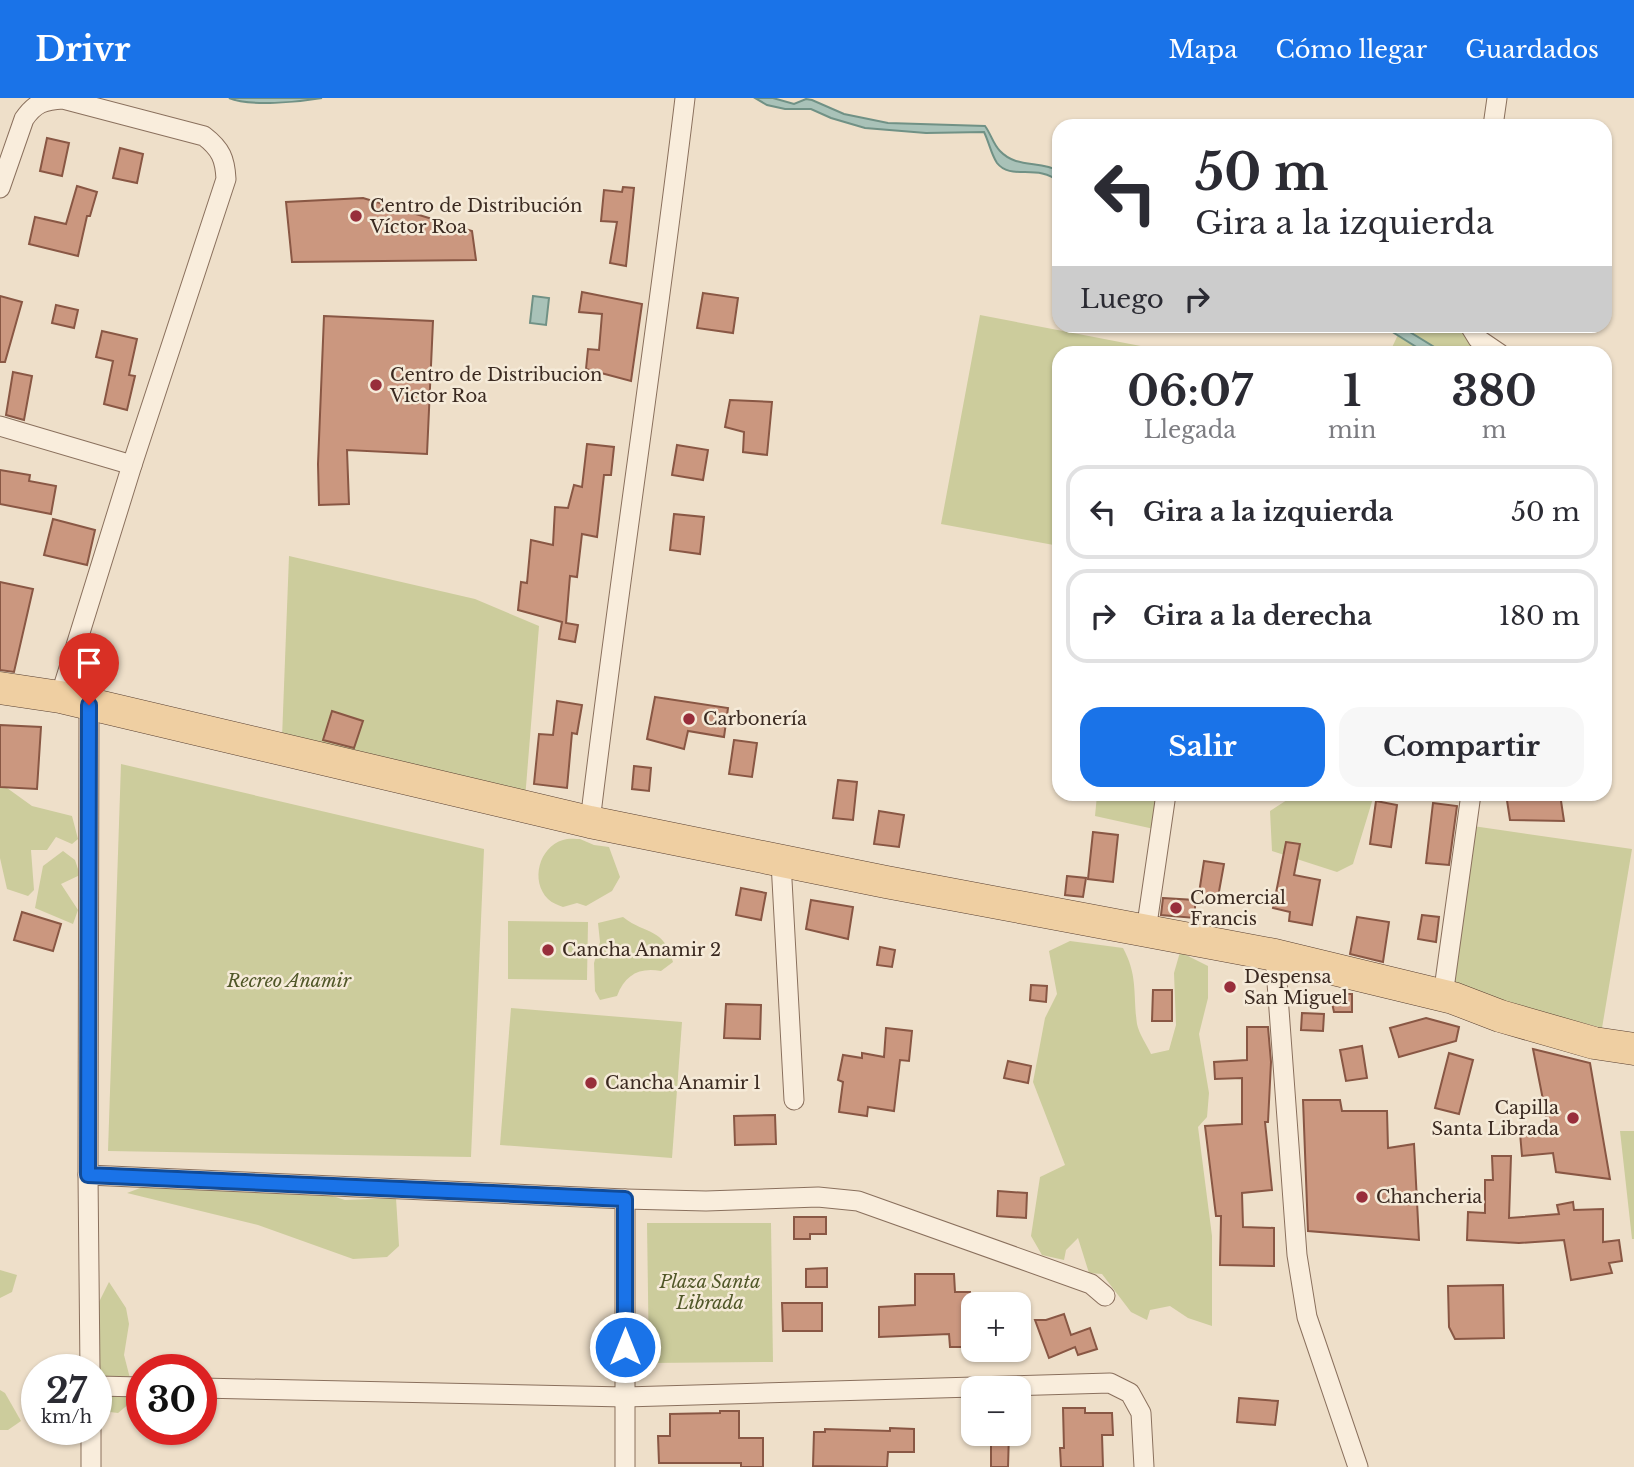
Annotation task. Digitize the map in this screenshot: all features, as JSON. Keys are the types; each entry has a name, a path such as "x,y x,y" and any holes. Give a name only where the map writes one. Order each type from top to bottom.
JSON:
{"main road":[{"path":"0,688 74,701 590,822 781,862 1275,955 1443,996 1500,1016 1594,1043 1634,1049"}],"street":[{"path":"590,822 685,98"},
{"path":"1494,119 1497,98"},
{"path":"0,188 24,119 31,109 43,100 63,99 204,136 217,146 225,162 226,180 132,465 74,701 88,1175 90,1354"},
{"path":"1474,333 1488,346"},
{"path":"0,426 132,465"},
{"path":"1146,931 1166,801"},
{"path":"1443,996 1470,801"},
{"path":"781,862 794,1100"},
{"path":"1275,955 1297,1255 1307,1317 1358,1467"},
{"path":"88,1175 625,1199 818,1197 858,1201 1091,1284 1105,1296"},
{"path":"625,1199 625,1467"},
{"path":"217,1388 625,1397 1110,1383 1130,1393 1141,1413 1144,1467"},
{"path":"91,1445 91,1467"}],"green space":[{"path":"980,315 1052,329 1052,333 1073,333 1141,346 1052,346 1052,545 941,524"},
{"path":"1399,333 1467,333 1475,346 1393,346"},
{"path":"289,556 475,599 539,626 525,799 282,738"},
{"name":"Recreo Anamir","path":"121,764 484,849 471,1157 108,1151"},
{"path":"0,788 7,788 32,806 72,816 78,839 72,844 56,837 47,850 31,850 34,890 28,896 7,889 0,858"},
{"path":"1096,801 1157,801 1154,829 1095,816"},
{"path":"1285,801 1372,801 1353,864 1337,872 1272,851 1270,811"},
{"path":"1473,826 1632,849 1602,1028 1452,989"},
{"path":"565,839 580,839 609,847 620,877 612,891 586,906 577,903 563,907 555,904 542,892 539,883 540,865 548,850 555,844"},
{"path":"63,851 75,860 80,875 61,884 78,910 73,924 35,908 43,866"},
{"path":"623,917 659,937 673,962 661,971 646,970 634,974 624,983 617,996 600,1000 595,991 594,963 600,942 598,923"},
{"name":"Cancha Anamir 2","path":"508,921 588,922 587,980 508,979"},
{"path":"1070,941 1123,948 1133,976 1137,1024 1151,1054 1169,1050 1176,1025 1174,973 1180,952 1208,966 1208,998 1199,1034 1209,1093 1207,1117 1198,1127 1212,1236 1212,1326 1188,1318 1170,1306 1150,1310 1147,1320 1131,1312 1102,1274 1089,1273 1078,1238 1066,1250 1064,1260 1042,1255 1031,1236 1040,1177 1065,1165 1033,1082 1045,1018 1057,994 1049,951"},
{"name":"Cancha Anamir 1","path":"511,1008 682,1022 672,1158 500,1145"},
{"path":"1620,1131 1634,1131 1634,1239 1632,1239"},
{"path":"148,1185 298,1185 345,1200 396,1198 399,1246 387,1257 353,1259 258,1225 127,1193"},
{"name":"Plaza Santa Librada","path":"647,1223 771,1223 773,1362 649,1363"},
{"path":"0,1270 17,1275 12,1292 0,1298"},
{"path":"109,1282 126,1308 129,1324 124,1355 126,1406 118,1413 112,1412 112,1354 95,1354 94,1312"},
{"path":"0,1390 5,1393 21,1421 8,1430 0,1430"}],"shaded area":[{"path":"229,98 322,98 262,103"},
{"path":"755,98 773,98 794,104 806,99 812,100 844,114 888,123 985,126 998,148 1007,157 1052,168 1052,177 1003,168 997,163 984,132 926,133 865,128 811,109 785,109 767,105"},
{"path":"533,296 549,298 546,325 530,323"},
{"path":"1394,333 1411,333 1433,346 1415,346"}],"building":[{"path":"47,138 69,143 62,176 40,171"},
{"path":"120,148 143,154 137,183 113,178"},
{"path":"77,186 97,192 90,216 87,216 78,256 29,244 35,217 66,224"},
{"path":"623,187 634,188 626,266 610,263 617,222 601,221 604,190 622,192"},
{"name":"Centro de Distribución Víctor Roa","path":"363,198 472,231 476,260 292,262 286,202"},
{"path":"582,292 642,304 631,381 586,369 588,349 599,350 602,314 579,312"},
{"path":"703,293 738,298 733,333 697,328"},
{"path":"0,296 22,302 5,362 0,362"},
{"path":"56,305 78,310 74,328 52,323"},
{"name":"Centro de Distribucion Victor Roa","path":"324,316 433,321 427,454 347,450 349,504 319,505"},
{"path":"102,331 137,339 129,375 135,376 127,410 104,404 113,361 96,357"},
{"path":"13,372 32,376 24,420 6,415"},
{"path":"730,400 772,402 767,455 743,452 744,432 725,427"},
{"path":"587,444 614,447 611,475 604,475 597,537 582,534 577,577 570,576 566,623 578,625 575,642 559,639 562,622 518,610 521,582 527,583 531,540 553,545 555,507 568,508 574,485 582,487"},
{"path":"677,445 708,450 703,480 672,475"},
{"path":"0,470 30,475 29,481 56,486 51,514 0,504"},
{"path":"674,514 704,517 700,554 670,550"},
{"path":"53,519 95,530 87,565 44,555"},
{"path":"0,582 33,589 14,672 0,670"},
{"name":"Carbonería","path":"655,697 728,708 724,737 688,731 684,749 647,739"},
{"path":"557,701 582,705 577,734 572,733 567,788 534,784 539,734 553,735"},
{"path":"332,711 363,721 354,748 323,740"},
{"path":"0,725 41,727 37,789 0,787"},
{"path":"734,740 757,743 752,777 729,774"},
{"path":"634,766 651,768 649,791 632,789"},
{"path":"838,780 857,782 853,820 833,818"},
{"path":"1376,801 1397,805 1391,847 1370,844"},
{"path":"1507,801 1561,801 1564,821 1510,820"},
{"path":"1433,803 1457,806 1449,865 1426,863"},
{"path":"879,811 904,815 899,847 874,844"},
{"path":"1093,832 1118,835 1113,882 1088,879"},
{"path":"1286,842 1300,844 1294,875 1320,880 1312,925 1289,921 1290,912 1273,908"},
{"path":"1204,861 1224,864 1218,897 1199,893"},
{"path":"1067,876 1086,878 1083,897 1065,895"},
{"path":"741,888 766,893 761,920 736,915"},
{"name":"Comercial Francis","path":"1163,898 1195,900 1195,918 1161,915"},
{"path":"811,900 853,907 848,939 806,929"},
{"path":"22,912 61,924 53,951 14,940"},
{"path":"1422,915 1439,917 1436,942 1418,939"},
{"path":"1357,917 1389,922 1383,962 1350,954"},
{"path":"880,947 895,950 892,967 877,965"},
{"path":"1031,985 1047,986 1046,1002 1030,1000"},
{"path":"1153,990 1172,990 1172,1021 1152,1021"},
{"path":"1330,994 1352,994 1352,1012 1334,1012"},
{"path":"726,1004 761,1005 760,1039 724,1038"},
{"path":"1302,1013 1324,1014 1323,1031 1301,1030"},
{"path":"1426,1018 1459,1027 1456,1041 1399,1057 1390,1028"},
{"path":"1247,1027 1268,1027 1271,1062 1268,1122 1265,1122 1272,1190 1242,1193 1243,1227 1274,1228 1274,1266 1220,1265 1221,1216 1216,1216 1205,1126 1242,1124 1242,1078 1215,1079 1214,1062 1247,1060"},
{"path":"886,1028 912,1031 909,1061 900,1060 894,1111 868,1107 867,1116 839,1112 843,1082 838,1080 843,1055 862,1058 862,1053 884,1057"},
{"path":"1362,1046 1367,1078 1346,1081 1340,1050"},
{"name":"Capilla Santa Librada","path":"1533,1049 1590,1063 1610,1179 1556,1172 1553,1153 1522,1156 1520,1133 1549,1130"},
{"path":"1449,1053 1473,1060 1459,1114 1435,1108"},
{"path":"1008,1061 1031,1066 1028,1083 1004,1078"},
{"name":"Chancheria","path":"1303,1100 1340,1100 1342,1111 1387,1111 1388,1148 1414,1144 1419,1240 1308,1231"},
{"path":"775,1115 776,1144 735,1145 734,1116"},
{"path":"1492,1156 1511,1156 1509,1218 1559,1214 1557,1205 1573,1202 1574,1210 1603,1209 1603,1242 1619,1240 1622,1261 1609,1263 1612,1273 1571,1280 1564,1240 1519,1243 1467,1240 1468,1212 1485,1213 1485,1180 1493,1180"},
{"path":"998,1191 1027,1193 1026,1218 997,1216"},
{"path":"794,1217 826,1217 826,1234 810,1234 810,1239 794,1239"},
{"path":"827,1268 827,1287 806,1287 806,1269"},
{"path":"915,1274 954,1274 955,1292 961,1292 961,1347 950,1347 949,1334 879,1337 879,1307 915,1305"},
{"path":"1503,1285 1504,1338 1455,1339 1449,1327 1448,1286"},
{"path":"782,1303 822,1303 822,1331 783,1331"},
{"path":"1064,1314 1071,1335 1090,1328 1097,1349 1078,1355 1075,1347 1049,1358 1035,1320 1046,1320"},
{"path":"1239,1398 1278,1401 1275,1425 1237,1422"},
{"path":"1063,1408 1085,1408 1085,1413 1112,1413 1113,1435 1102,1435 1103,1467 1061,1467 1060,1448 1064,1448"},
{"path":"739,1411 739,1438 763,1438 763,1467 741,1467 741,1463 659,1463 658,1436 670,1436 670,1414"},
{"path":"890,1428 914,1429 914,1452 888,1452 887,1467 813,1466 814,1432 825,1432 825,1429 890,1431"},
{"path":"991,1446 1009,1446 1008,1467 991,1467"}],"place":[{"name":"Centro de Distribución Víctor Roa","path":"356,216"},
{"name":"Centro de Distribucion Victor Roa","path":"376,385"},
{"name":"Carbonería","path":"689,719"},
{"name":"Comercial Francis","path":"1176,908"},
{"name":"Cancha Anamir 2","path":"548,950"},
{"name":"Despensa San Miguel","path":"1230,987"},
{"name":"Cancha Anamir 1","path":"591,1083"},
{"name":"Capilla Santa Librada","path":"1573,1118"},
{"name":"Chancheria","path":"1362,1197"}],"route":[{"path":"89,705 88,1175 625,1199 625,1347"}]}
